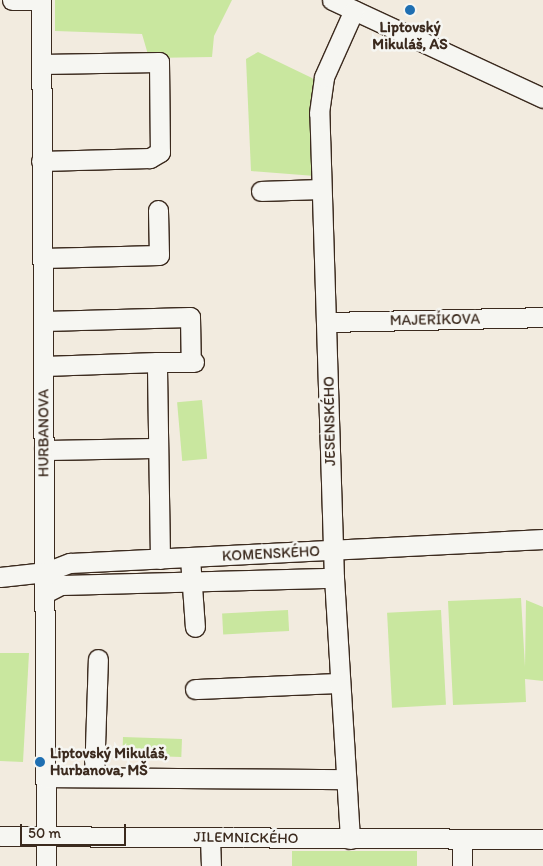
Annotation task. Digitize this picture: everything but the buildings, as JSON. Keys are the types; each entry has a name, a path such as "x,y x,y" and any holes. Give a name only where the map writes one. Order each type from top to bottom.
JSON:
{"street":[{"path":"12,0 40,0"},
{"name":"HURBANOVA","path":"40,0 46,572 46,866"},
{"path":"332,0 543,98"},
{"name":"JESENSKÉHO","path":"350,839 334,578 328,322 320,189 322,87 354,10"},
{"path":"41,64 159,62 160,152 150,158 41,161"},
{"path":"261,191 320,189"},
{"path":"43,258 159,255 158,210"},
{"path":"44,321 190,317 193,359 44,366"},
{"name":"MAJERÍKOVA","path":"328,322 543,318"},
{"path":"157,362 160,559"},
{"path":"44,450 157,448"},
{"name":"KOMENSKÉHO","path":"0,577 46,572 70,563 543,539"},
{"path":"190,558 194,627"},
{"path":"45,592 61,585 192,585 334,578"},
{"path":"94,777 98,659"},
{"path":"195,689 340,682"},
{"path":"45,777 346,779"},
{"name":"JILEMNICKÉHO","path":"0,836 543,839"},
{"path":"210,838 210,866"},
{"path":"462,840 462,866"}],"green space":[{"path":"55,0 232,0 214,36 212,57 149,58 142,34 55,31"},
{"path":"258,52 312,78 317,85 315,176 251,171 246,59"},
{"path":"202,400 207,459 182,461 177,402"},
{"path":"521,598 525,667 526,600 543,607 543,681 525,679 526,702 453,705 448,601"},
{"path":"288,610 289,631 223,634 222,613"},
{"path":"441,610 446,705 392,708 387,613"},
{"path":"0,653 29,653 23,762 0,761"},
{"path":"123,737 182,739 181,757 122,755"},
{"path":"292,851 417,851 417,866 292,866"}],"place":[{"name":"Liptovský Mikuláš, AS","path":"410,10"},
{"name":"Liptovský Mikuláš, Hurbanova, MŠ","path":"40,762"}]}
